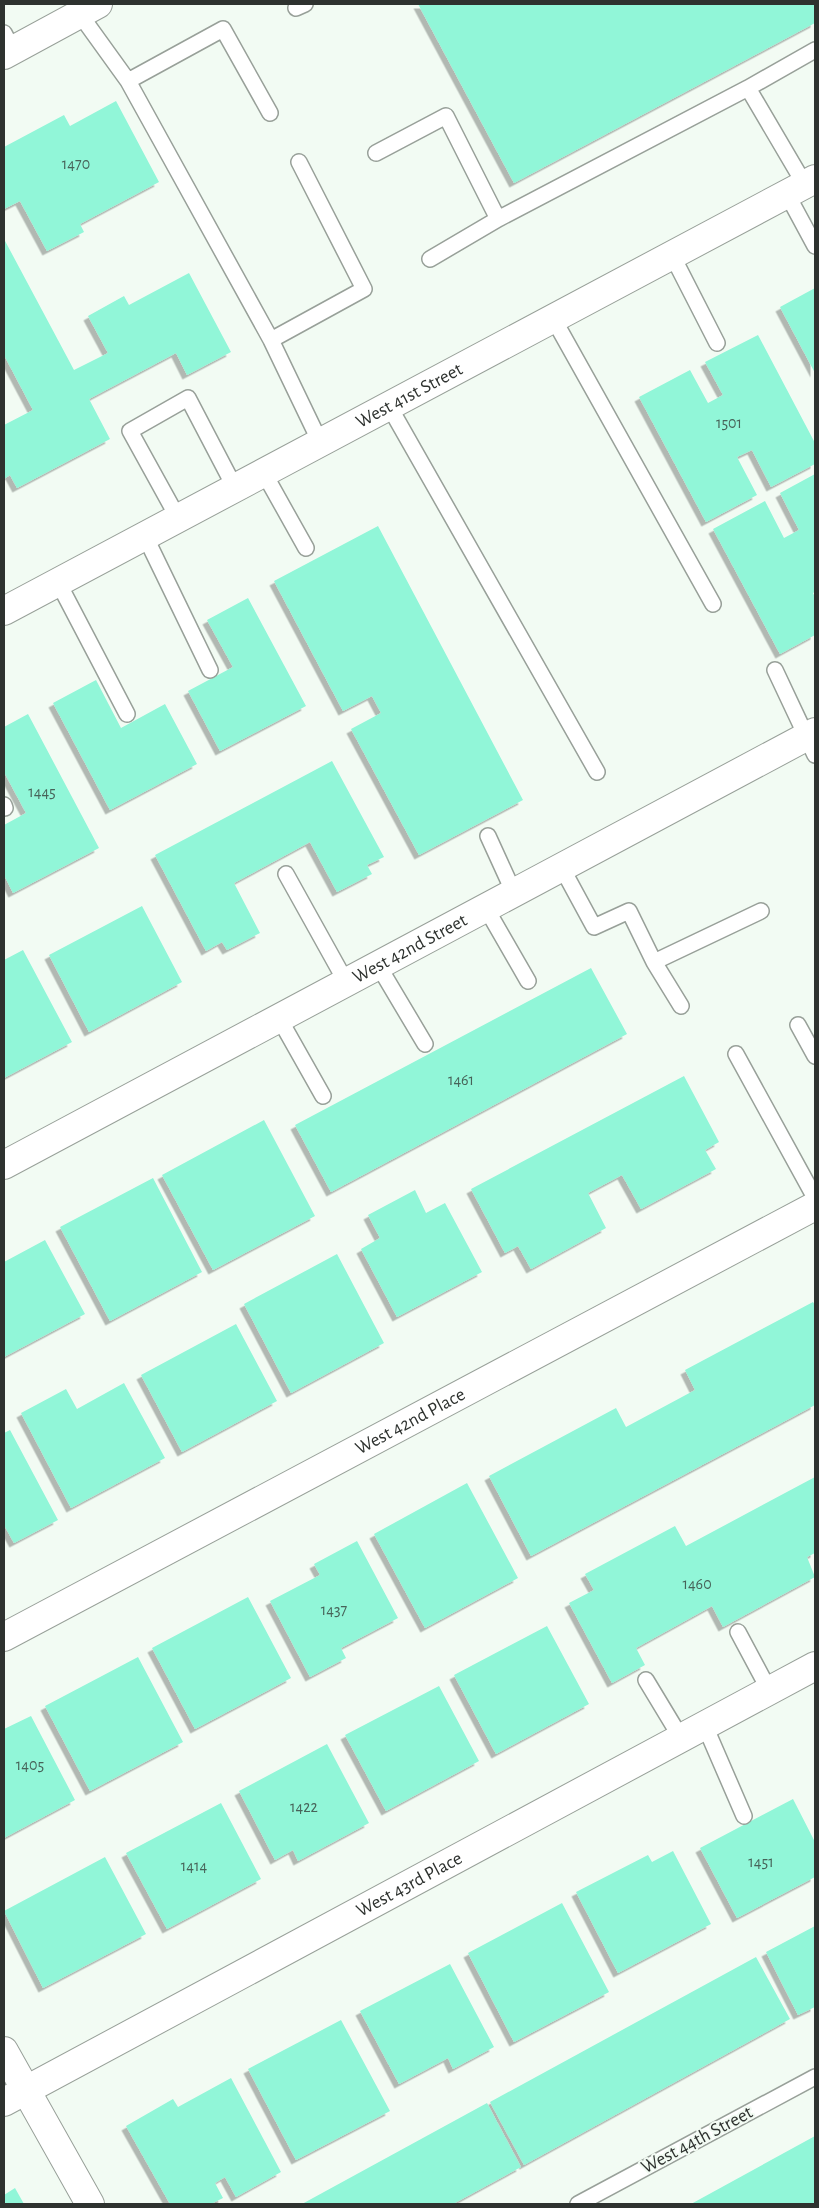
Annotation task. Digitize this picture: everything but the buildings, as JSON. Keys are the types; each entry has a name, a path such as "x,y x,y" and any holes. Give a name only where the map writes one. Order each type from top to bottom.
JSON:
{"street":[{"path":"7,46 88,8"},
{"name":"West 41st Street","path":"4,611 802,186"},
{"name":"West 42nd Street","path":"4,1165 514,893 812,741"},
{"name":"West 42nd Place","path":"4,1637 814,1208"},
{"name":"West 43rd Place","path":"15,2096 815,1666"},
{"path":"4,2051 15,2096 90,2204"}],"lane":[{"path":"88,8 271,340 320,442"},
{"path":"128,81 223,29 270,113"},
{"path":"430,259 498,219 748,88 815,50"},
{"path":"748,88 802,186 815,246"},
{"path":"376,153 446,116 498,219"},
{"path":"271,340 364,289 298,162"},
{"path":"672,255 717,343"},
{"path":"553,318 713,604"},
{"path":"178,518 130,431 188,398 235,488"},
{"path":"389,406 597,772"},
{"path":"264,473 306,548"},
{"path":"145,536 210,670"},
{"path":"58,582 127,714"},
{"path":"775,670 812,741"},
{"path":"488,836 514,893"},
{"path":"562,868 594,927 628,911 654,962 681,1006"},
{"path":"286,874 346,982"},
{"path":"486,908 528,981"},
{"path":"654,962 761,911"},
{"path":"378,965 425,1044"},
{"path":"279,1018 323,1096"},
{"path":"798,1025 815,1056"},
{"path":"736,1054 814,1208"},
{"path":"738,1632 769,1690"},
{"path":"646,1680 681,1738"},
{"path":"705,1726 744,1816"},
{"name":"West 44th Street","path":"578,2204 815,2077"}]}
